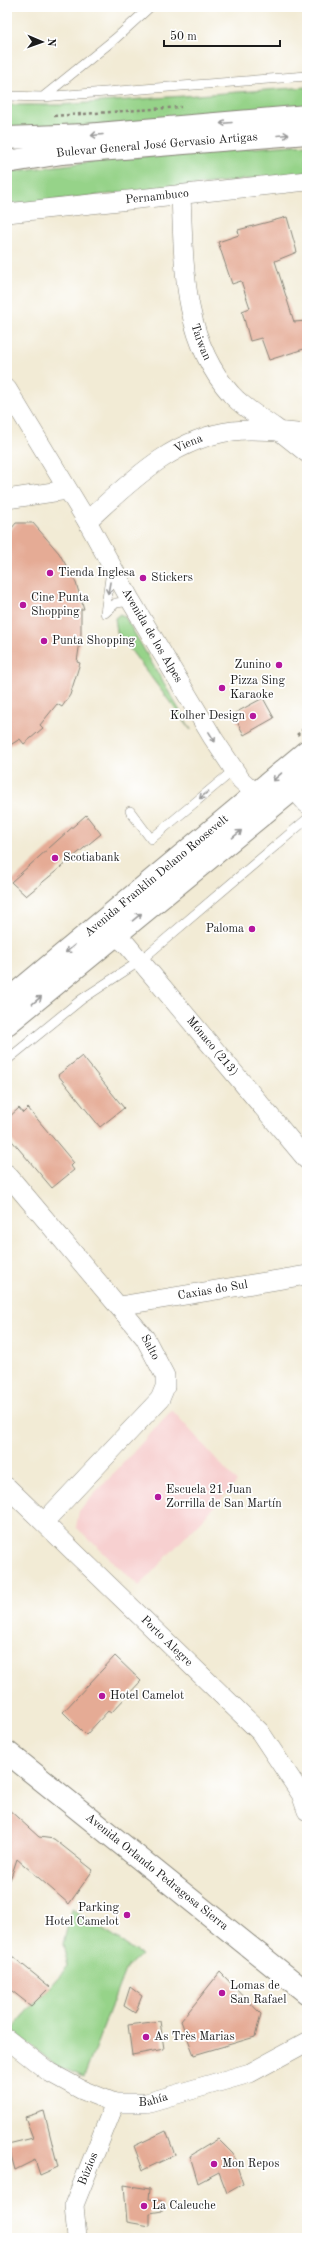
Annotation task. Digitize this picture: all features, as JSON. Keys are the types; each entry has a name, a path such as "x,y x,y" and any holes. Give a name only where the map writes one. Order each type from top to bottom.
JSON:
{"main road":[{"name":"Bulevar General José Gervasio Artigas","path":"7,138 86,135 307,116"},
{"name":"Bulevar General José Gervasio Artigas","path":"7,162 62,153 307,133"},
{"name":"Avenida Franklin Delano Roosevelt","path":"7,1024 115,935 263,801 307,751"},
{"name":"Avenida Franklin Delano Roosevelt","path":"7,1001 263,801 303,790"},
{"name":"Avenida Orlando Pedragosa Sierra","path":"7,1752 307,1993"}],"street":[{"name":"Pernambuco","path":"7,213 307,181"},
{"name":"Taiwan","path":"181,195 184,262 189,307 198,336 218,377 232,395 281,432"},
{"name":"Avenida de los Alpes","path":"7,388 87,521 131,601 213,738 241,780 263,801"},
{"name":"Viena","path":"87,521 129,483 172,451 211,436 233,431 259,430 281,432"},
{"path":"281,432 307,434"},
{"path":"281,432 307,454"},
{"path":"7,499 67,490"},
{"name":"Mónaco (213)","path":"115,935 140,962 307,1160"},
{"name":"Salto","path":"7,1174 145,1338 165,1376 165,1387 160,1399 44,1522"},
{"name":"Caxias do Sul","path":"119,1306 307,1275"},
{"name":"Porto Alegre","path":"7,1487 260,1732 297,1788 307,1811"},
{"name":"Bahía","path":"7,2039 49,2072 82,2090 115,2103 146,2103 250,2073 307,2042"},
{"name":"Búzios","path":"77,2238 74,2205 115,2103"}],"lane":[{"path":"42,98 116,38 150,7"},
{"path":"7,96 42,98 307,76"},
{"path":"110,564 111,579 105,613 116,603 131,601"},
{"path":"130,811 151,839 234,770"},
{"path":"7,1060 82,999 140,962 307,819"}],"path":[{"path":"50,116 185,106"}],"shaded area":[{"name":"Escuela 21 Juan Zorrilla de San Martín","path":"172,1410 237,1482 139,1586 76,1527 79,1511"}],"green space":[{"path":"307,87 307,108 142,123 7,129 7,105 60,105"},
{"path":"307,144 307,173 7,205 7,172 122,158"},
{"path":"120,614 125,617 191,730 117,632 115,618"},
{"path":"72,1909 141,1955 125,1970 84,2077 57,2066 11,2030 68,1966 63,1944"}],"building":[{"path":"287,217 297,252 275,261 294,322 307,321 307,348 269,360 261,338 250,341 242,311 250,308 241,281 232,284 218,242 239,235 238,230"},
{"name":"Punta Shopping","path":"16,523 33,523 59,553 76,583 84,609 81,609 81,634 77,662 80,663 70,695 62,707 57,704 40,725 43,728 24,744 20,739 7,747 7,534"},
{"name":"Kolher Design","path":"263,698 274,718 244,735 233,714"},
{"name":"Scotiabank","path":"86,815 101,834 26,896 11,882"},
{"path":"82,1056 124,1108 100,1127 58,1075"},
{"path":"19,1108 23,1113 28,1108 74,1163 71,1166 74,1170 52,1188 7,1135 7,1119"},
{"name":"Hotel Camelot","path":"115,1656 141,1681 111,1713 108,1711 86,1735 63,1712"},
{"path":"7,1808 39,1837 54,1839 93,1870 69,1904 17,1859 10,1880 7,1880"},
{"path":"7,1952 50,1987 31,2006 7,1987"},
{"name":"Lomas de San Rafael","path":"220,1972 261,2014 255,2037 194,2055 181,2021"},
{"path":"130,1987 142,1996 135,2013 124,2006"},
{"name":"As Très Marias","path":"160,2021 164,2049 132,2055 128,2025"},
{"path":"44,2111 58,2167 40,2175 35,2160 15,2170 8,2144 33,2138 25,2117"},
{"path":"166,2131 175,2155 143,2170 134,2146"},
{"name":"Mon Repos","path":"218,2139 233,2154 243,2184 227,2193 219,2172 198,2183 190,2156"},
{"name":"La Caleuche","path":"124,2185 150,2189 149,2199 162,2201 162,2211 150,2213 150,2226 127,2222"}],"place":[{"name":"Tienda Inglesa","path":"50,573"},
{"name":"Stickers","path":"143,578"},
{"name":"Cine Punta Shopping","path":"23,605"},
{"name":"Punta Shopping","path":"44,641"},
{"name":"Zunino","path":"279,665"},
{"name":"Pizza Sing Karaoke","path":"222,688"},
{"name":"Kolher Design","path":"253,716"},
{"name":"Scotiabank","path":"55,858"},
{"name":"Paloma","path":"252,929"},
{"name":"Escuela 21 Juan Zorrilla de San Martín","path":"158,1497"},
{"name":"Hotel Camelot","path":"102,1696"},
{"name":"Parking Hotel Camelot","path":"127,1915"},
{"name":"Lomas de San Rafael","path":"222,1993"},
{"name":"As Très Marias","path":"146,2037"},
{"name":"Mon Repos","path":"214,2164"},
{"name":"La Caleuche","path":"144,2206"}]}
